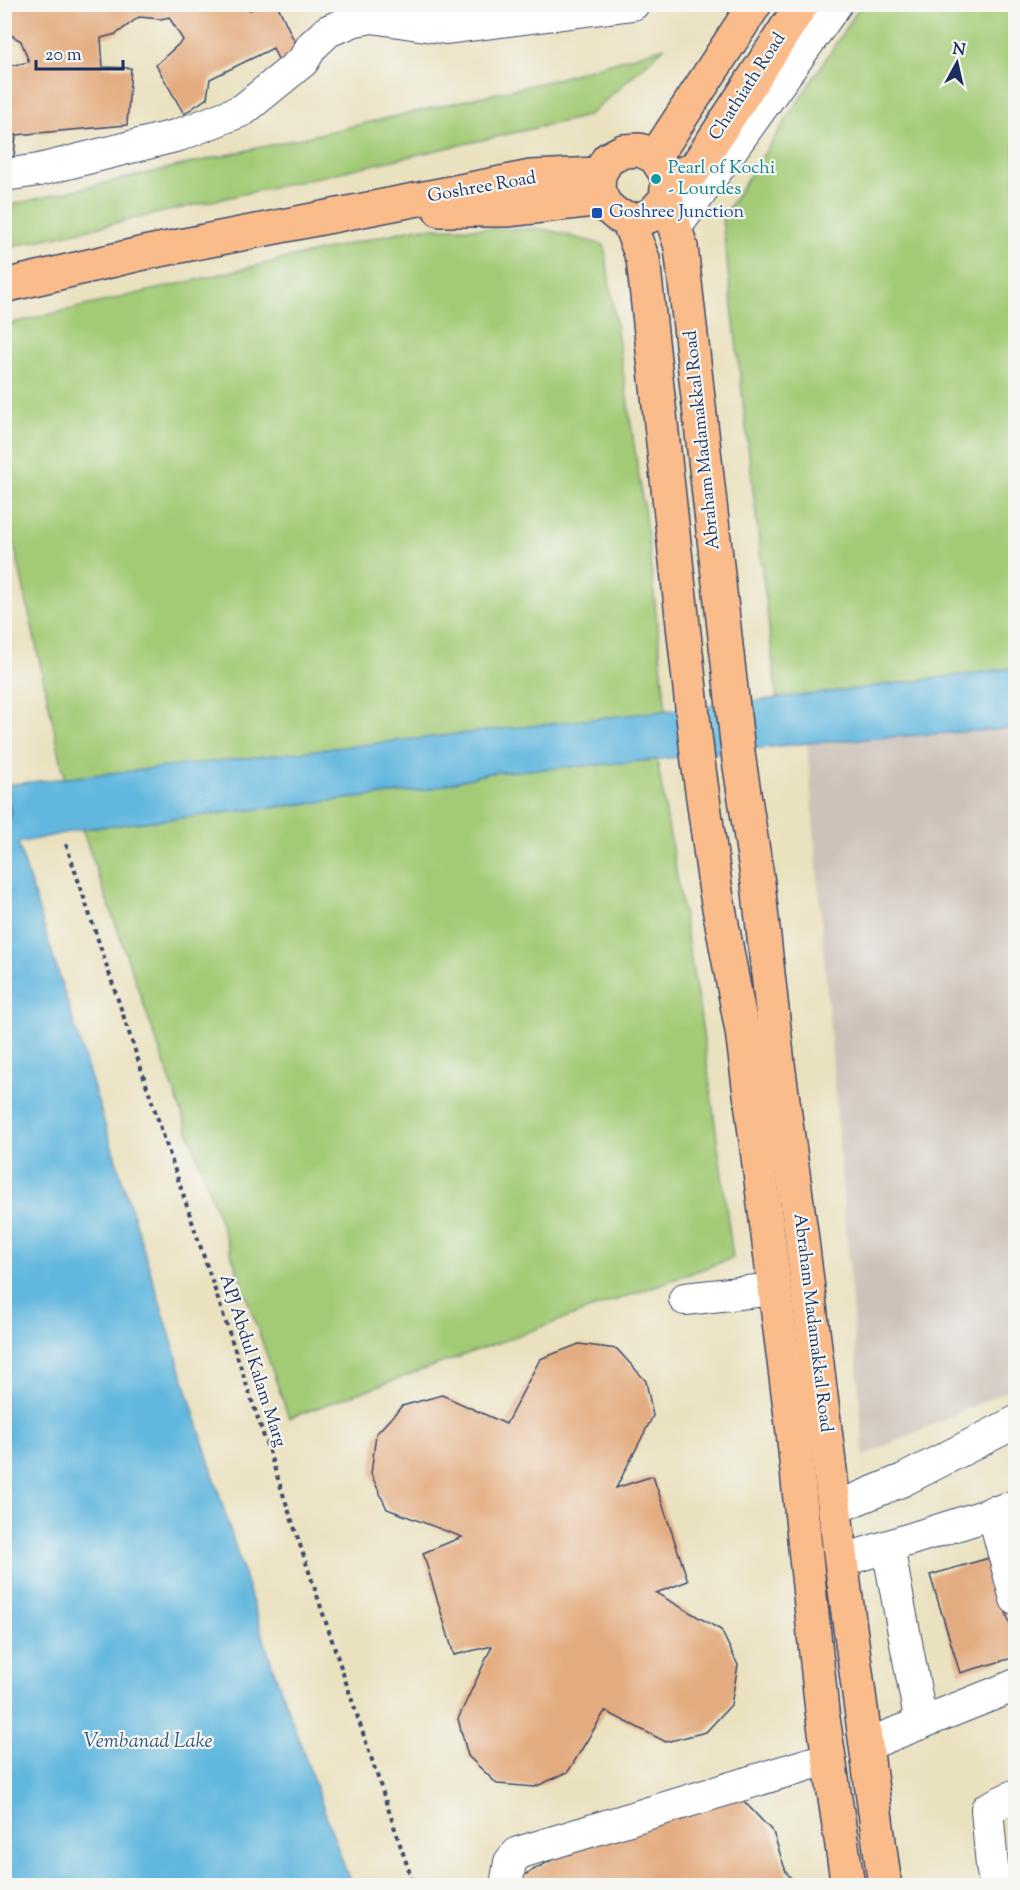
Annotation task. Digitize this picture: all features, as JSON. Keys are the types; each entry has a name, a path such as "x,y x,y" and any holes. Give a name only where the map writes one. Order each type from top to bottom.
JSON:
{"main road":[{"path":"671,186 640,150 623,151 608,159 610,197 634,220 650,216 671,186 755,4"},
{"name":"Chathiath Road","path":"671,186 802,4"},
{"name":"Goshree Road","path":"4,286 144,253 531,177 610,197"},
{"name":"Abraham Madamakkal Road","path":"671,186 681,247 739,760 758,883 778,1064 885,1886"},
{"name":"Abraham Madamakkal Road","path":"610,197 643,259 698,762 716,892 742,1030 793,1432 822,1711 848,1886"}],"street":[{"path":"4,175 39,170 179,135 243,110 303,61 312,46 328,31 355,20 372,16 446,28 633,4"},
{"path":"671,186 836,4"},
{"path":"685,1299 775,1289"},
{"path":"835,1508 903,1480 1016,1422"},
{"path":"841,1561 1004,1509 1016,1599"},
{"path":"888,1547 921,1723"},
{"path":"866,1745 1016,1685"},
{"path":"506,1886 510,1862 518,1853 829,1758"},
{"path":"996,1886 987,1809 1016,1795"}],"path":[{"name":"APJ Abdul Kalam Marg","path":"66,844 414,1886"}],"shaded area":[{"path":"1015,728 1015,1387 864,1456 807,743"}],"green space":[{"path":"861,5 1015,5 1015,668 777,699 722,218"},
{"path":"665,47 588,116 5,248 5,206 553,80"},
{"path":"417,228 544,229 604,245 648,537 666,711 65,779 5,502 4,325"},
{"path":"657,760 701,1019 733,1258 289,1418 82,829 425,790 489,773"}],"water":[{"name":"Vembanad Lake","path":"1015,668 1015,728 807,743 633,762 489,773 425,790 82,829 18,843 271,1662 351,1885 5,1885 4,799 11,817 5,785 824,693"}],"building":[{"path":"4,4 246,4 250,10 263,4 277,4 297,47 280,64 273,48 210,79 207,98 184,114 156,65 183,40 169,17 161,19 139,17 116,34 101,38 103,67 131,68 127,125 16,135 14,157 4,156 4,67 29,62 21,41 4,31"},
{"path":"579,1344 617,1349 646,1381 653,1416 616,1488 653,1476 688,1581 656,1593 721,1630 738,1665 731,1705 706,1732 666,1742 605,1711 568,1772 535,1787 497,1784 468,1756 458,1719 492,1646 454,1655 423,1553 462,1537 387,1509 371,1474 376,1434 402,1406 442,1395 506,1424 540,1359"},
{"path":"989,1558 1016,1644 1016,1657 960,1673 930,1575"},
{"path":"736,1793 773,1832 786,1872 797,1886 516,1886 515,1880 597,1835"}],"place":[{"name":"Pearl of Kochi - Lourdes","path":"656,179"},
{"name":"Goshree Junction","path":"597,213"}]}
